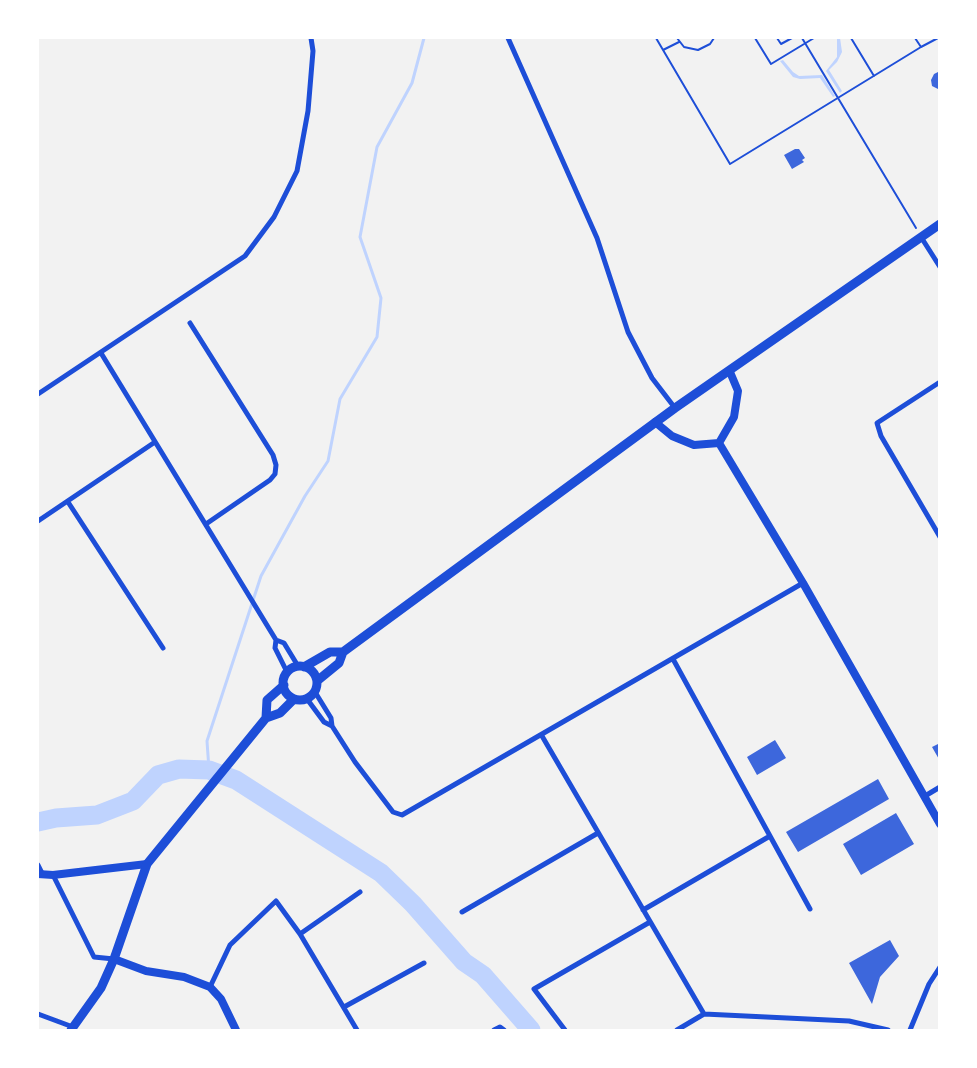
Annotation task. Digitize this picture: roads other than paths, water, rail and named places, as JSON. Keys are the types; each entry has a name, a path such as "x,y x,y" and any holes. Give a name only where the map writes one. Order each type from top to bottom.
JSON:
{"main road":[{"path":"317,681 339,664 343,652 675,408 730,372 940,224"},
{"path":"301,667 313,672 317,681 315,692 307,699 294,699 287,693 284,685 287,672 330,652 343,652"},
{"path":"266,718 267,700 284,685"},
{"path":"72,1029 101,988 114,959 147,864 266,718 280,713 294,699"}],"street":[{"path":"38,394 245,256 274,217 297,171 308,111 312,51 311,38"},
{"path":"508,38 597,238 628,332 652,378 675,408"},
{"path":"921,236 940,267"},
{"path":"190,323 273,455 276,465 270,480 206,524"},
{"path":"102,353 276,640 284,643 301,667"},
{"path":"719,443 734,417 738,391 730,372"},
{"path":"940,382 877,423 881,436 940,537"},
{"path":"656,422 672,436 694,445 719,443"},
{"path":"38,521 155,442"},
{"path":"719,443 803,583 940,824"},
{"path":"68,502 163,648"},
{"path":"315,692 331,718 332,726 354,762 393,812 402,815 542,736 803,583"},
{"path":"276,640 275,648 287,672"},
{"path":"673,659 810,909"},
{"path":"307,699 324,722 332,726"},
{"path":"542,736 704,1014"},
{"path":"924,796 940,787"},
{"path":"462,912 598,833"},
{"path":"643,910 770,836"},
{"path":"38,865 40,874 54,875 147,864"},
{"path":"54,875 94,957 114,959 146,971 184,977 210,987 220,999 236,1030"},
{"path":"300,934 360,892"},
{"path":"210,987 230,945 276,901 300,934 357,1030"},
{"path":"565,1030 534,988 650,922"},
{"path":"344,1007 424,963"},
{"path":"910,1030 929,984 940,968"},
{"path":"38,1014 72,1029"},
{"path":"677,1030 704,1014 849,1022 888,1030"},
{"path":"494,1030 502,1029"}],"water":[{"path":"837,38 840,38 842,52 837,62 829,70 842,91 840,93 826,71 837,57"},
{"path":"783,60 799,76 822,75 835,96 833,97 820,78 800,79 793,77 780,61"}],"waterway":[{"path":"209,770 207,741 261,576 305,496 328,461 340,399 377,337 381,298 360,237 377,147 412,83 424,38"},
{"path":"38,822 56,818 97,815 133,801 158,775 179,769 209,770 236,780 381,873 413,904 464,962 483,975 531,1030"}]}
